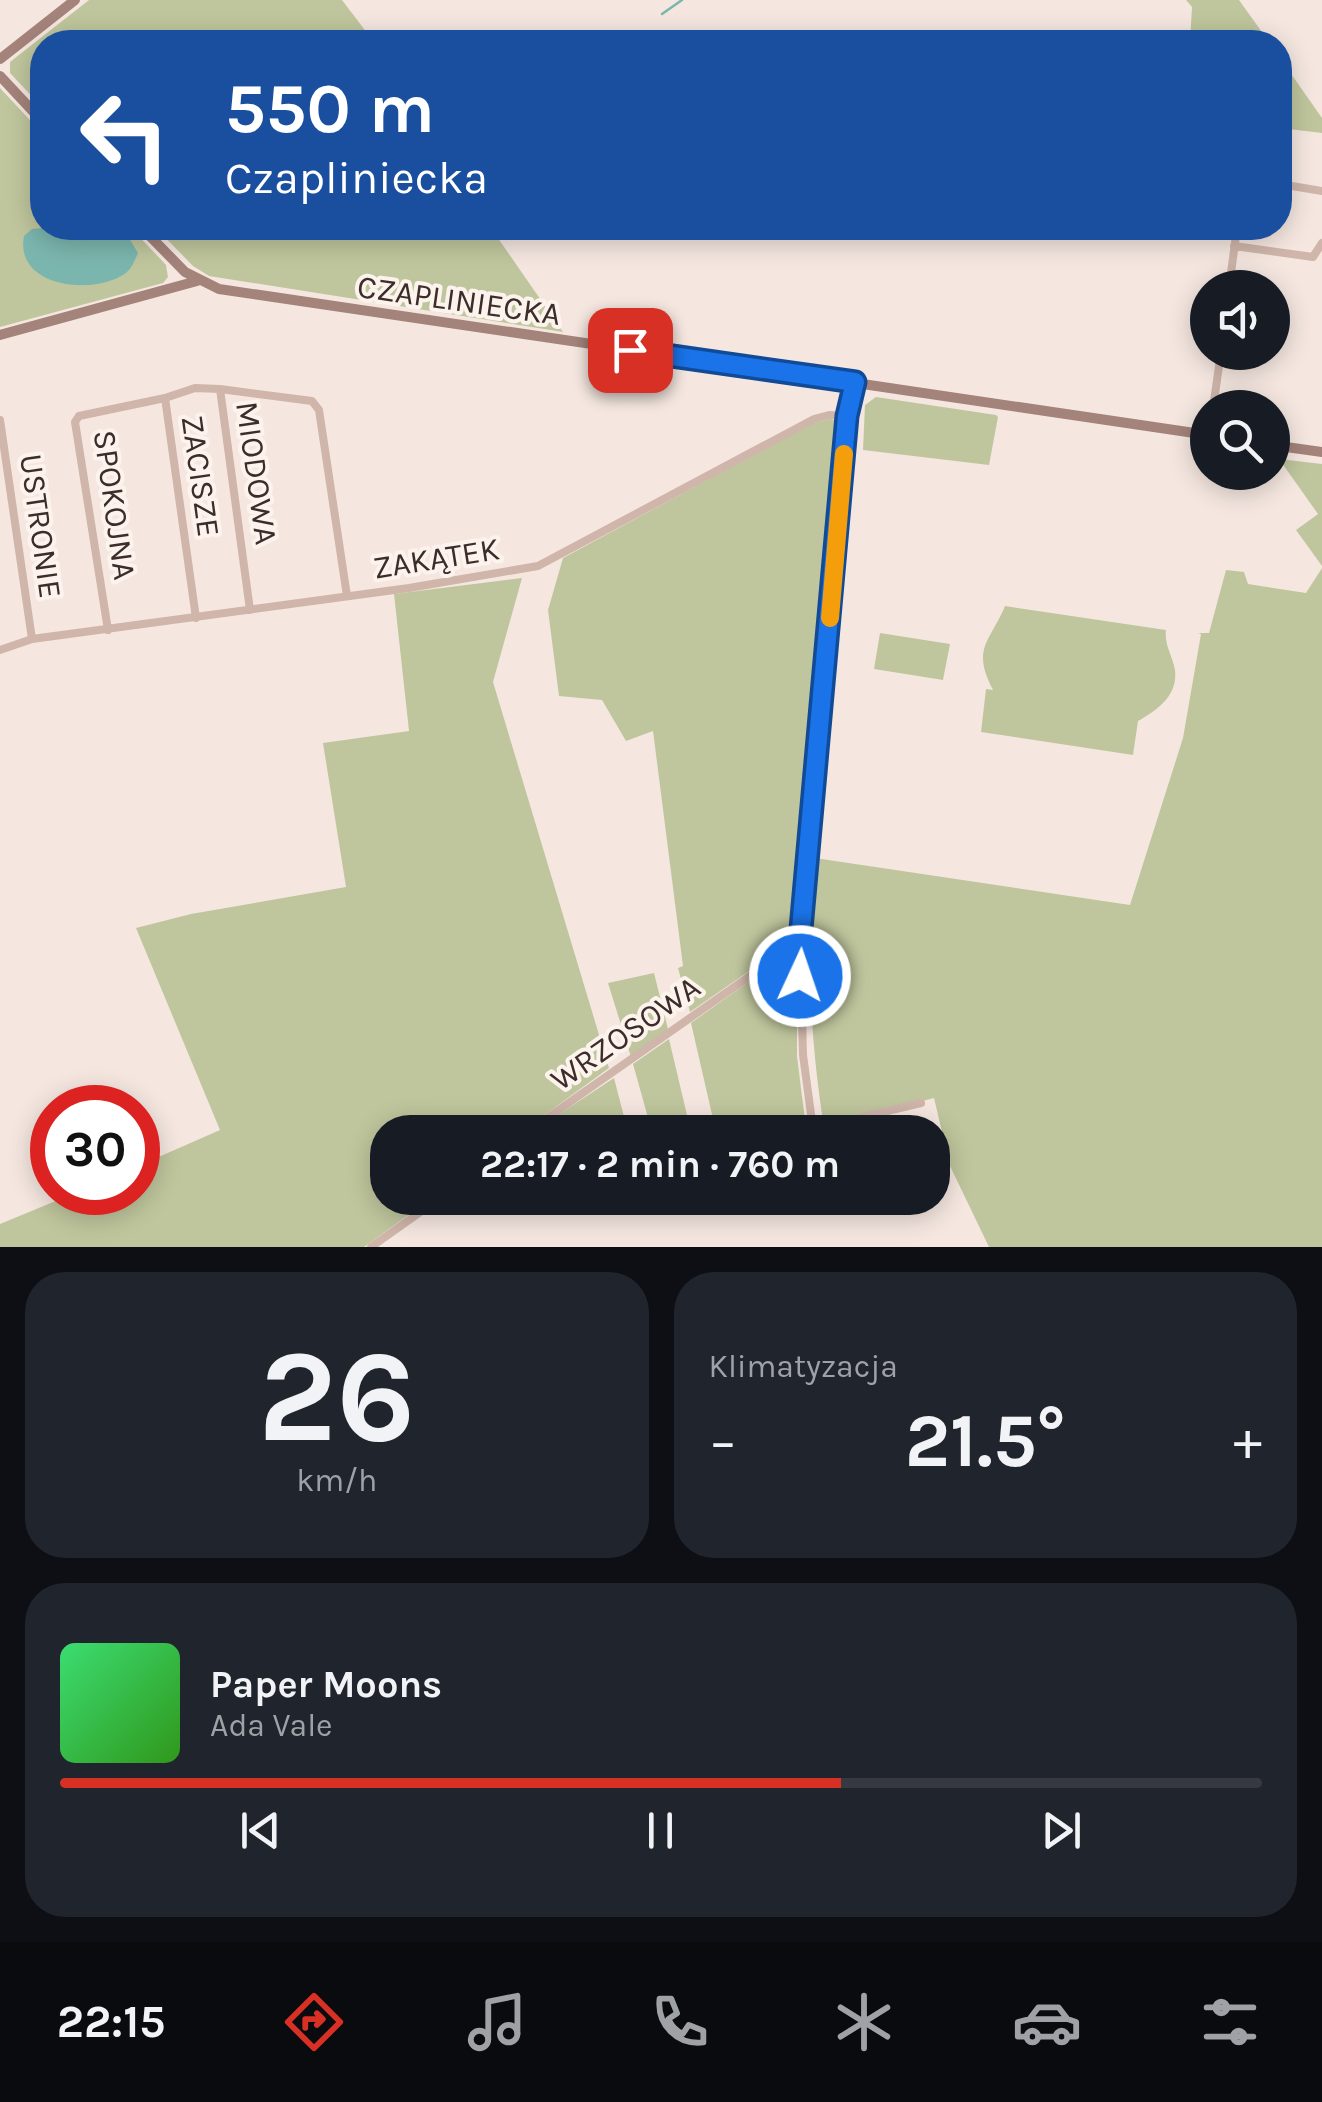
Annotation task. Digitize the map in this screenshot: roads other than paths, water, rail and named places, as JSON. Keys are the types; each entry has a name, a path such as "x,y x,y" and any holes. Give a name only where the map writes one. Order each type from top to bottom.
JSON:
{"main road":[{"path":"37,30 75,0"},
{"path":"0,59 30,35"},
{"path":"0,76 30,108"},
{"name":"CZAPLINIECKA","path":"153,240 197,281 237,292 1190,432"},
{"path":"0,335 197,281"},
{"path":"1290,448 1322,452"}],"street":[{"path":"1292,186 1322,191"},
{"path":"1231,270 1235,240"},
{"path":"1234,246 1313,257 1322,243"},
{"path":"811,1115 803,1056 800,940 847,416 855,382"},
{"name":"ZACISZE","path":"196,618 165,398 195,388 220,389"},
{"name":"MIODOWA","path":"250,610 220,389 312,401 319,410 346,596"},
{"name":"SPOKOJNA","path":"108,630 75,422 79,416 165,398"},
{"name":"ZAKĄTEK","path":"0,650 32,639 483,577 538,566 822,416 847,416"},
{"name":"USTRONIE","path":"0,420 32,639"},
{"name":"WRZOSOWA","path":"551,1115 800,940"},
{"path":"872,1115 921,1104"},
{"path":"371,1247 416,1215"}],"water":[{"path":"30,231 30,240 130,240 138,253 128,271 112,280 96,284 60,283 31,267 24,253 24,236"}],"waterway":[{"path":"662,14 682,0"}]}
